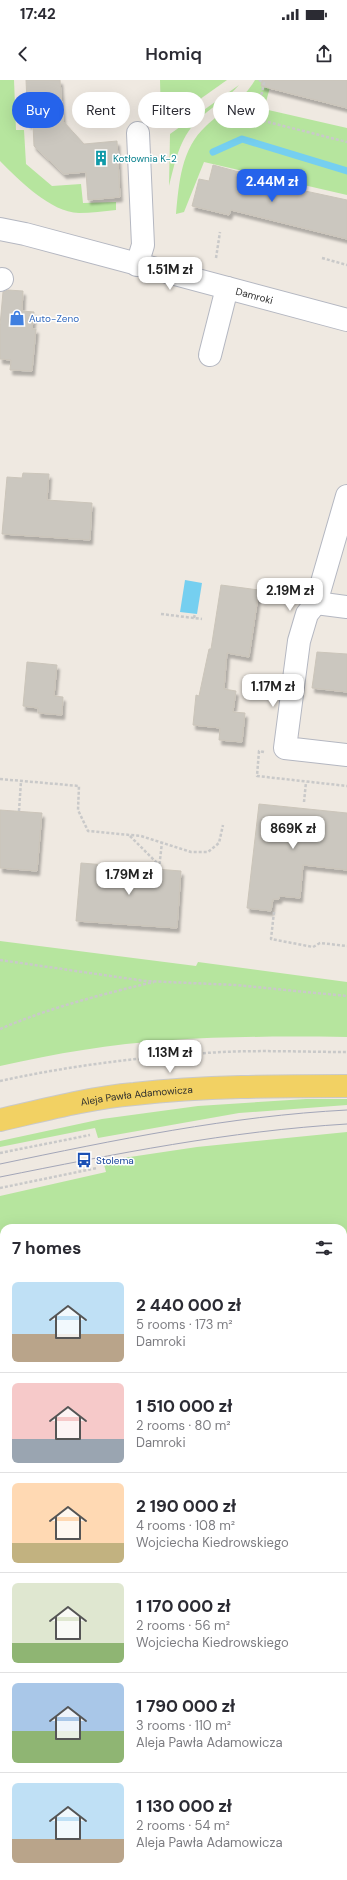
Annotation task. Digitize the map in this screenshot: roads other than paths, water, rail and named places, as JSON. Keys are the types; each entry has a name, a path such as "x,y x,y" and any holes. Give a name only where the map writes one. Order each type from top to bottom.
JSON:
{"main road":[{"name":"Aleja Pawła Adamowicza","path":"0,1120 132,1094 218,1087 347,1086"}],"street":[{"path":"137,265 143,245 138,133"},
{"name":"Damroki","path":"0,229 25,234 347,320"},
{"path":"210,355 227,288"},
{"path":"347,496 316,604 307,614 299,641 285,748 347,755"},
{"path":"316,604 347,607"}],"water":[{"path":"185,580 202,583 197,614 180,612"}],"waterway":[{"path":"213,152 242,139 347,171"}],"tram line":[{"path":"0,1164 86,1146 216,1123 303,1113 347,1110"},
{"path":"0,1177 172,1144 259,1132 347,1124"}],"place":[{"name":"Kotłownia K-2","path":"101,158"},
{"name":"Auto-Zeno","path":"17,318"},
{"name":"Stolema","path":"84,1160"}]}
